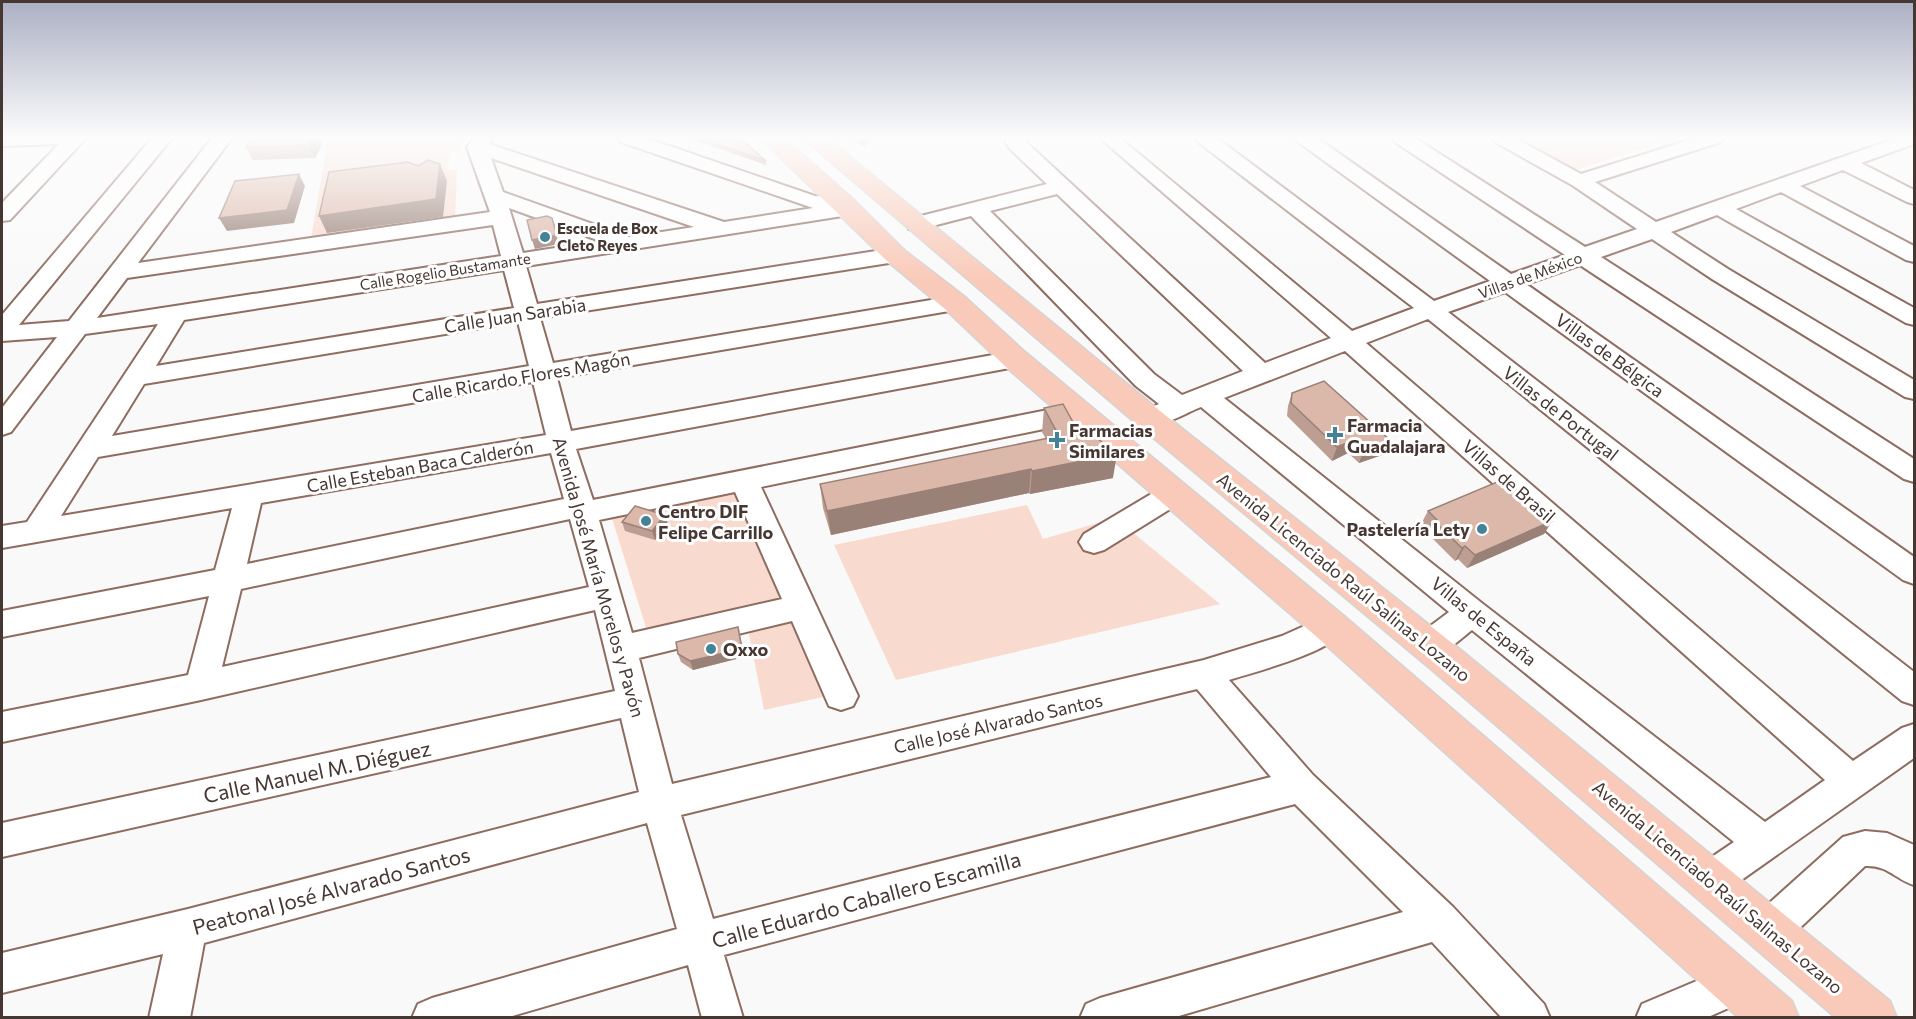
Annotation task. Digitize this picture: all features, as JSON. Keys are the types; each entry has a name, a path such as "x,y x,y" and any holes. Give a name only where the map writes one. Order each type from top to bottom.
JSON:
{"main road":[{"path":"825,186 895,255 955,303 1078,413 1331,627 1775,1017"},
{"name":"Avenida Licenciado Raúl Salinas Lozano","path":"871,186 917,224 1178,406 1428,645 1873,1017"}],"street":[{"path":"2,215 30,186"},
{"path":"2,332 123,186"},
{"path":"2,426 185,186"},
{"name":"Avenida José María Morelos y Pavón","path":"493,186 561,442 607,595 660,803 723,1017"},
{"path":"601,186 721,229"},
{"path":"765,186 813,202 847,206"},
{"name":"Villas de Brasil","path":"1165,186 1349,341 1851,781"},
{"name":"Villas de Portugal","path":"1267,186 1431,310 1914,691"},
{"name":"Villas de Bélgica","path":"1372,186 1914,572"},
{"path":"1476,186 1914,472"},
{"path":"1586,186 1736,284 1914,391"},
{"name":"Villas de México","path":"1178,406 1431,310 1781,186"},
{"path":"1784,186 1914,255"},
{"path":"1889,186 1914,198"},
{"path":"917,224 1060,187 1261,373"},
{"path":"117,273 499,206 625,243"},
{"name":"Calle Rogelio Bustamante","path":"2,332 76,328 176,314 721,229 847,206"},
{"path":"1719,208 1914,318"},
{"name":"Villas de España","path":"976,209 1145,380 1178,406 1472,613 1765,844"},
{"name":"Calle Juan Sarabia","path":"136,377 527,312 895,255"},
{"name":"Calle Ricardo Flores Magón","path":"88,450 955,303"},
{"path":"36,532 176,314"},
{"name":"Calle Esteban Baca Calderón","path":"2,537 561,442 1015,358"},
{"path":"2,624 582,509 744,481 1078,413"},
{"path":"744,481 840,696"},
{"path":"1094,542 1173,494"},
{"path":"201,686 249,496"},
{"path":"2,727 201,686 607,595"},
{"path":"621,649 800,607"},
{"path":"1428,645 1472,613"},
{"name":"Calle José Alvarado Santos","path":"660,803 1204,674 1291,647 1331,627"},
{"path":"1204,674 1301,786 1439,921 1530,1017"},
{"name":"Calle Manuel M. Diéguez","path":"2,840 633,701"},
{"path":"1710,880 1914,739"},
{"name":"Calle Eduardo Caballero Escamilla","path":"432,1017 518,1006 701,942 1301,786"},
{"name":"Peatonal José Alvarado Santos","path":"2,973 188,928 660,803"},
{"path":"1770,929 1856,850 1872,846 1892,851 1914,867"},
{"path":"1100,1017 1439,921"},
{"path":"169,1017 188,928"},
{"path":"1656,1017 1737,984"}],"shaded area":[{"path":"320,186 456,186 455,219 311,238"},
{"path":"740,487 793,604 649,637 610,512"},
{"path":"1027,505 1043,539 1115,518 1220,604 896,680 834,545"},
{"path":"796,612 832,695 764,710 747,624"}],"building":[{"path":"233,186 295,186 287,210 219,218"},
{"path":"326,186 438,186 436,199 319,216"},
{"path":"547,216 552,218 557,235 532,240 527,220"},
{"path":"1324,381 1391,441 1364,450 1354,440 1337,447 1291,403 1292,393"},
{"path":"1063,404 1079,433 1088,431 1117,454 1032,471 1031,469 827,511 820,484 1059,436 1044,408"},
{"name":"Pastelería Lety","path":"1504,479 1552,521 1475,555 1465,546 1462,548 1435,522 1438,521 1428,511"},
{"path":"635,506 665,515 652,531 622,522"},
{"name":"Oxxo","path":"738,627 742,649 690,661 678,654 676,642"}],"place":[{"name":"Escuela de Box Cleto Reyes","path":"545,237"},
{"name":"Farmacia Guadalajara","path":"1335,435"},
{"name":"Farmacias Similares","path":"1057,440"},
{"name":"Centro DIF Felipe Carrillo","path":"646,521"},
{"name":"Pastelería Lety","path":"1482,529"},
{"name":"Oxxo","path":"711,649"}]}
